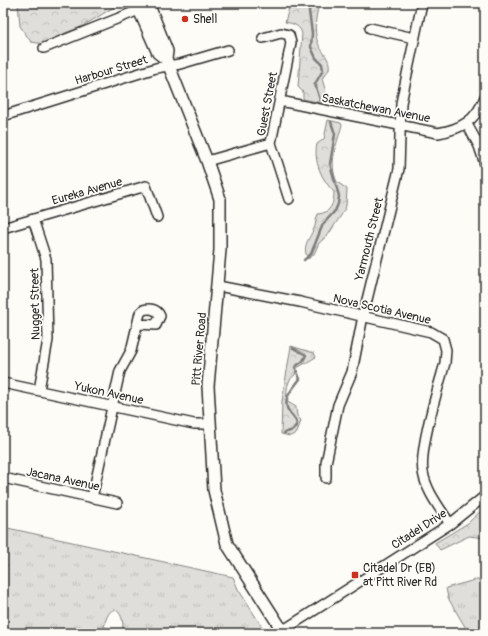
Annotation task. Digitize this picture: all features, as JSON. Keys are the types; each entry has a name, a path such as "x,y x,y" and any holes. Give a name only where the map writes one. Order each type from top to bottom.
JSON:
{"main road":[{"name":"Pitt River Road","path":"144,7 158,53 167,63 207,161 218,192 221,206 218,286 208,373 213,483 225,537 236,559 283,632"}],"street":[{"name":"Yarmouth Street","path":"326,478 326,463 338,405 352,372 363,316 399,169 401,103 422,3"},
{"path":"44,48 144,7"},
{"path":"370,28 414,38"},
{"name":"Guest Street","path":"262,38 281,33 289,36 291,43 271,143 289,199"},
{"name":"Harbour Street","path":"3,116 167,63 228,50"},
{"path":"485,97 482,106 467,124 479,146 485,164"},
{"name":"Saskatchewan Avenue","path":"280,101 438,133 456,130 467,124"},
{"path":"207,161 271,143"},
{"name":"Eureka Avenue","path":"3,228 146,186 157,217"},
{"name":"Nugget Street","path":"33,218 46,259 48,347 39,390"},
{"name":"Nova Scotia Avenue","path":"218,286 363,316 430,332 443,339 446,350 445,363 425,442 422,464 429,490 450,524"},
{"path":"92,498 120,371 130,354 138,324"},
{"name":"Yukon Avenue","path":"3,382 194,424 210,424"},
{"name":"Jacana Avenue","path":"3,478 117,503"},
{"name":"Citadel Drive","path":"283,632 450,524 485,496"}],"green space":[{"path":"18,3 47,3 51,6 59,3 121,3 81,27 65,33 44,44 31,42 20,26"},
{"path":"289,3 319,3 315,28 316,38 329,62 329,69 322,79 326,92 322,103 303,99 303,92 298,87 302,33 297,26 285,22"},
{"path":"328,120 341,123 342,125 334,153 333,167 337,182 347,189 346,206 328,235 319,243 314,254 308,259 305,250 307,242 315,226 317,216 318,214 329,210 333,200 334,192 322,176 316,157 317,144 324,139"},
{"path":"291,346 314,353 316,357 297,368 295,375 288,383 286,401 296,407 297,416 301,420 297,433 290,436 281,434 282,401"},
{"path":"485,507 485,538 469,536 440,550 435,543 468,523"},
{"path":"3,527 233,577 238,589 266,633 122,633 122,619 120,614 114,610 110,612 104,627 110,628 114,633 3,633"},
{"path":"475,580 485,580 485,633 470,633 467,630 448,598 446,588"}],"waterway":[{"path":"311,3 309,11 312,33 311,47 316,58 322,64 323,70 315,84 320,100"},
{"path":"304,260 311,254 323,224 335,211 338,204 339,196 330,164 335,134 331,122"},
{"path":"284,433 293,430 297,424 286,404 291,391 300,379 295,367 303,361 306,355 293,348"}],"place":[{"name":"Shell","path":"185,19"},
{"name":"Citadel Dr (EB) at Pitt River Rd","path":"355,575"}]}
